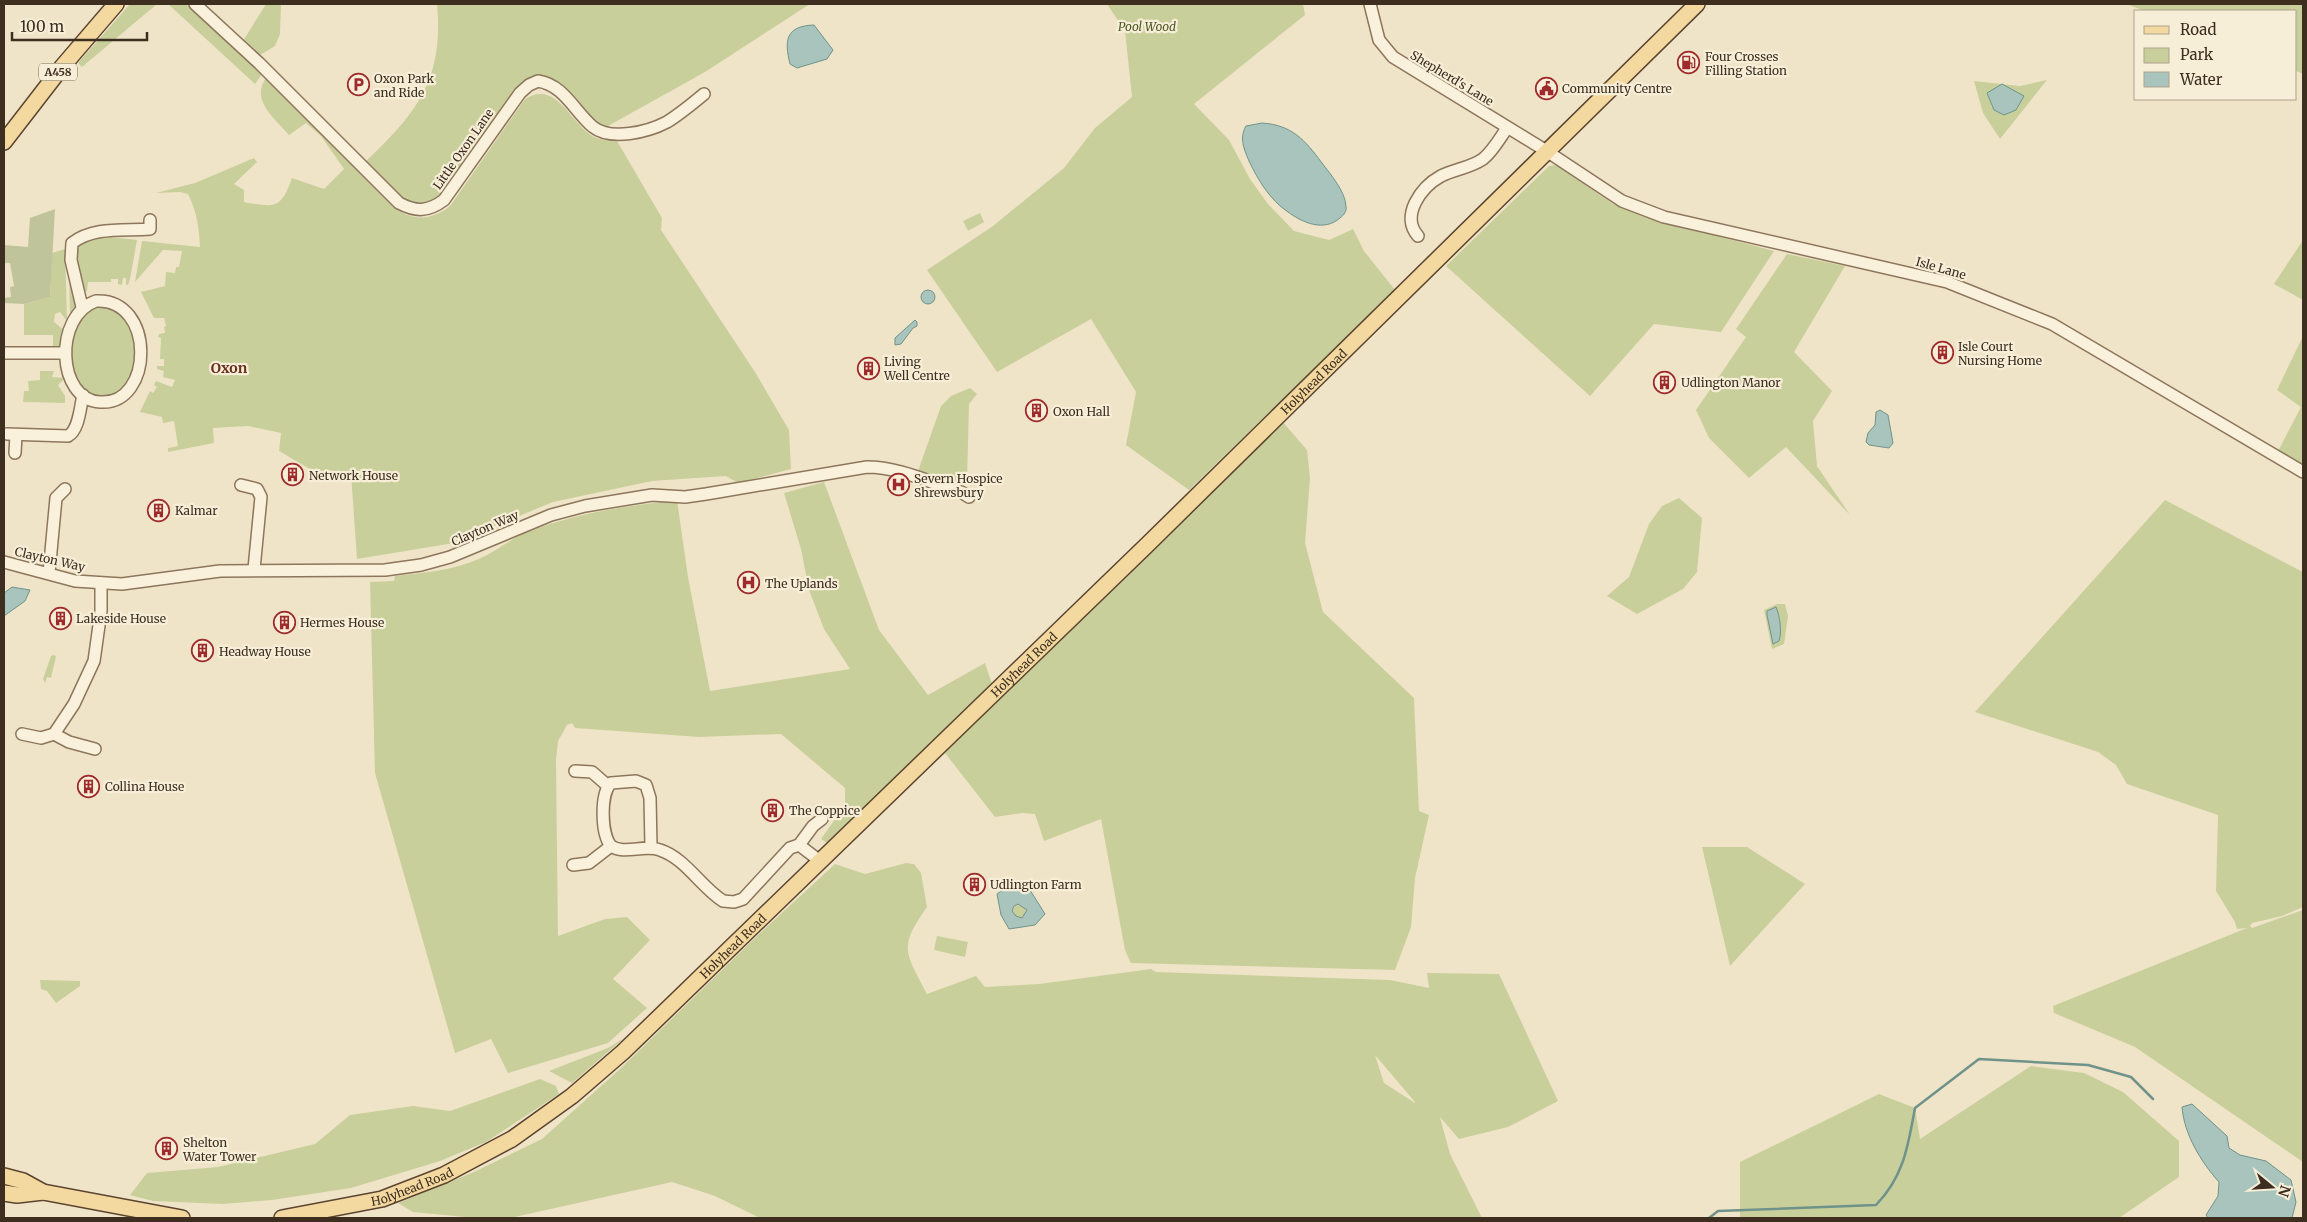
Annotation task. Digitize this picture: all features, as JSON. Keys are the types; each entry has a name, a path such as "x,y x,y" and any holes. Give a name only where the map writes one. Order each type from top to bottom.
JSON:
{"main road":[{"name":"A458","path":"4,142 62,67 116,4"},
{"name":"Holyhead Road","path":"282,1218 382,1199 444,1175 512,1139 572,1096 622,1052 754,927 1025,664 1697,4"},
{"path":"4,1176 23,1181 43,1192"},
{"path":"4,1193 17,1195 43,1192 182,1218"}],"street":[{"name":"Little Oxon Lane","path":"195,4 259,62 399,203 414,210 430,209 444,200 520,93 529,85 538,81 557,88 594,128 609,134 646,130 666,122 704,94"},
{"name":"Shepherd's Lane","path":"1370,4 1379,40 1393,57 1548,152"},
{"path":"1411,234 1410,217 1417,199 1439,177 1470,167 1483,159 1507,128"},
{"name":"Isle Lane","path":"1548,152 1622,201 1664,217 1947,282 2052,324 2303,472"},
{"path":"82,307 71,260 72,243 79,238 99,232 150,229 150,220"},
{"path":"103,301 120,306 137,329 142,354 134,381 114,401 98,402 84,395 70,376 65,353 73,322 82,307 103,301"},
{"path":"4,353 65,353"},
{"path":"15,453 11,435 68,436 73,434 84,395"},
{"name":"Clayton Way","path":"4,562 75,581 122,584 220,571 254,569 385,570 422,565 457,554 551,515 585,506 652,495 686,497 867,467 894,469 961,492 969,497"},
{"path":"241,485 257,489 261,497 254,569"},
{"path":"49,573 56,498 64,489"},
{"path":"22,734 41,738 54,734 78,696 94,661 101,611 101,583"},
{"path":"54,734 68,742 95,749"},
{"path":"575,771 588,770 608,786"},
{"path":"651,847 650,798 646,785 636,781 611,783 604,793 606,836 611,846 619,849 651,847 664,851 717,897 729,902 739,901 747,896 790,848 800,845 813,826 822,819"},
{"path":"800,845 820,862"},
{"path":"573,865 589,863 611,846"}],"green space":[{"path":"130,4 157,4 82,67 78,63"},
{"path":"168,4 186,4 262,74 255,84"},
{"path":"266,4 281,4 280,34 275,46 260,55 243,41"},
{"path":"437,4 810,4 705,72 608,126 594,121 558,83 543,77 528,80 435,203 420,206 412,204 397,195 365,162 399,127 423,93 431,74 436,53 438,30"},
{"name":"Pool Wood","path":"1107,4 1303,4 1305,15 1194,104 1229,140 1250,179 1268,204 1294,231 1329,240 1353,229 1364,251 1395,290 1189,490 1126,445 1136,392 1091,319 997,372 927,270 993,226 1064,168 1095,128 1132,97 1125,31"},
{"path":"2126,4 2303,4 2303,74 2297,71 2297,10 2142,10"},
{"path":"266,78 393,207 400,212 414,217 429,217 450,206 525,99 536,94 546,95 555,99 594,137 617,141 662,218 661,230 755,372 789,430 791,469 738,483 726,476 652,481 553,502 454,543 357,559 351,473 315,472 279,451 281,433 248,426 213,428 214,443 168,452 168,448 178,446 174,421 163,423 162,417 140,412 150,391 153,393 157,387 154,385 156,381 172,387 175,380 163,377 164,371 157,369 157,366 164,366 164,359 160,359 161,338 158,337 159,334 165,333 164,327 166,326 164,318 154,318 141,292 165,286 166,272 175,273 176,267 179,267 182,251 163,250 135,282 142,241 200,247 197,220 188,194 180,192 156,193 195,183 254,158 257,162 234,184 244,190 244,202 270,205 280,201 292,178 324,189 344,169 321,136 306,123 289,135 271,116 266,109 261,94"},
{"path":"2047,80 2000,139 1983,113 1974,81 2020,86"},
{"path":"1556,165 1613,204 1645,217 1774,251 1721,332 1654,324 1590,396 1446,266 1549,166"},
{"path":"55,209 50,297 24,304 4,303 4,298 11,297 10,287 14,286 10,263 4,263 4,245 28,247 30,218"},
{"path":"980,213 984,222 968,231 963,221"},
{"path":"102,236 137,240 130,279 128,285 126,285 126,278 123,278 122,285 118,284 118,279 111,279 111,282 88,282 87,291 84,292 77,265 78,245 84,240"},
{"path":"2303,240 2303,300 2274,284"},
{"path":"65,249 67,321 60,312 55,314 54,322 65,331 59,347 53,348 53,335 24,335 24,304 50,297 52,253"},
{"path":"1787,254 1845,266 1794,352 1832,391 1813,421 1817,466 1850,515 1786,447 1749,478 1709,438 1696,410 1746,337 1736,329"},
{"path":"69,268 78,306 70,319"},
{"path":"106,305 125,317 130,324 137,341 138,350 132,377 127,384 110,397 94,396 82,385 74,368 71,349 75,329 86,313"},
{"path":"2303,336 2303,468 2277,453 2301,407 2277,390"},
{"path":"40,371 54,371 52,377 65,378 58,385 65,396 65,403 23,402 24,391 29,391 28,381 40,380"},
{"path":"970,388 977,394 969,404 967,481 957,484 918,471 941,406 951,396"},
{"path":"1282,421 1307,450 1310,478 1305,543 1323,612 1414,698 1419,811 1429,815 1415,878 1411,927 1395,970 1131,963 1125,950 1101,819 1044,841 1035,814 1022,813 995,817 945,753"},
{"path":"824,482 879,630 928,695 985,663 992,684 846,828 827,843 821,839 845,805 845,788 781,734 699,737 575,728 572,723 567,725 558,741 556,760 558,936 605,919 627,917 650,940 613,979 647,1008 608,1043 508,1073 491,1039 455,1053 375,773 370,582 394,581 395,576 439,570 471,562 522,535 564,520 620,508 677,500 688,577 710,691 850,669 824,629 809,590 801,549 784,493"},
{"path":"1679,498 1702,518 1697,572 1683,589 1637,614 1607,596 1629,577 1649,524 1662,506"},
{"path":"2165,500 2303,572 2303,907 2282,916 2252,923 2250,926 2252,928 2303,910 2303,1162 2135,1047 2054,1013 2053,1006 2247,928 2237,929 2235,922 2216,891 2218,815 2127,784 2116,765 2098,752 1975,712"},
{"path":"1777,604 1785,604 1788,616 1784,644 1772,649 1764,610"},
{"path":"51,656 56,656 51,678 47,677 45,683 43,679"},
{"path":"1702,847 1747,847 1805,884 1730,966"},
{"path":"906,863 914,864 921,873 927,907 908,941 908,950 914,968 927,994 976,976 985,987 1039,984 1151,969 1156,972 1390,980 1429,988 1427,973 1499,974 1558,1101 1508,1127 1459,1139 1440,1117 1450,1154 1482,1218 760,1218 715,1196 672,1182 510,1218 475,1218 413,1212 398,1203 474,1172 542,1139 620,1069 759,934 835,864 865,874","holes":["1375,1055 1415,1102 1384,1083"]},
{"path":"1020,904 1025,906 1027,911 1025,916 1020,918 1015,916 1013,911 1015,906"},
{"path":"937,936 968,942 965,957 934,950"},
{"path":"40,980 80,981 80,986 56,1003 47,991 41,989"},
{"path":"624,1038 572,1083 549,1071 608,1048"},
{"path":"2031,1066 2084,1073 2123,1092 2179,1141 2179,1177 2119,1218 1740,1218 1740,1162 1879,1094 1915,1108 1920,1139"},
{"path":"540,1079 556,1086 559,1094 486,1142 440,1161 351,1188 272,1200 223,1204 153,1201 130,1195 147,1173 218,1167 315,1144 350,1115 413,1106 450,1111"}],"water":[{"path":"814,25 833,50 827,59 797,68 790,64 787,48 789,36 798,28"},
{"path":"2002,84 2024,96 2016,110 2004,115 1994,110 1987,93"},
{"path":"1262,123 1290,130 1310,147 1343,195 1346,208 1345,213 1341,217 1327,225 1300,220 1270,196 1253,168 1243,144 1246,126"},
{"path":"925,290 931,290 935,297 931,304 925,304 921,300 921,294"},
{"path":"915,320 917,326 913,328 901,344 895,345 895,338"},
{"path":"1880,410 1888,415 1893,443 1889,448 1869,445 1866,442 1868,433 1875,425 1876,412"},
{"path":"12,587 30,590 25,601 4,616 4,593"},
{"path":"1776,607 1780,633 1779,641 1773,644 1767,611"},
{"path":"1025,882 1045,914 1035,925 1009,929 1001,915 997,894 1007,887","holes":["1018,904 1027,910 1022,918 1016,916 1012,911 1014,906"]},
{"path":"2192,1104 2227,1136 2229,1148 2240,1155 2266,1161 2291,1180 2296,1202 2292,1218 2208,1218 2206,1215 2218,1196 2219,1182 2194,1147 2186,1127 2182,1107"}],"waterway":[{"path":"1709,1218 1718,1211 1876,1205 1899,1172 1907,1148 1915,1108 1979,1059 2088,1065 2131,1077 2153,1099"}],"place":[{"name":"Four Crosses Filling Station","path":"1689,63"},
{"name":"Oxon Park and Ride","path":"358,85"},
{"name":"Community Centre","path":"1546,88"},
{"name":"Isle Court Nursing Home","path":"1942,353"},
{"name":"Living Well Centre","path":"868,368"},
{"name":"Udlington Manor","path":"1665,382"},
{"name":"Oxon Hall","path":"1037,411"},
{"name":"Network House","path":"293,475"},
{"name":"Severn Hospice Shrewsbury","path":"898,485"},
{"name":"Kalmar","path":"159,510"},
{"name":"The Uplands","path":"749,583"},
{"name":"Lakeside House","path":"60,618"},
{"name":"Hermes House","path":"284,622"},
{"name":"Headway House","path":"203,651"},
{"name":"Collina House","path":"89,786"},
{"name":"The Coppice","path":"773,810"},
{"name":"Udlington Farm","path":"974,884"},
{"name":"Shelton Water Tower","path":"167,1149"}],"district":[{"name":"Oxon","path":"229,368"}]}
